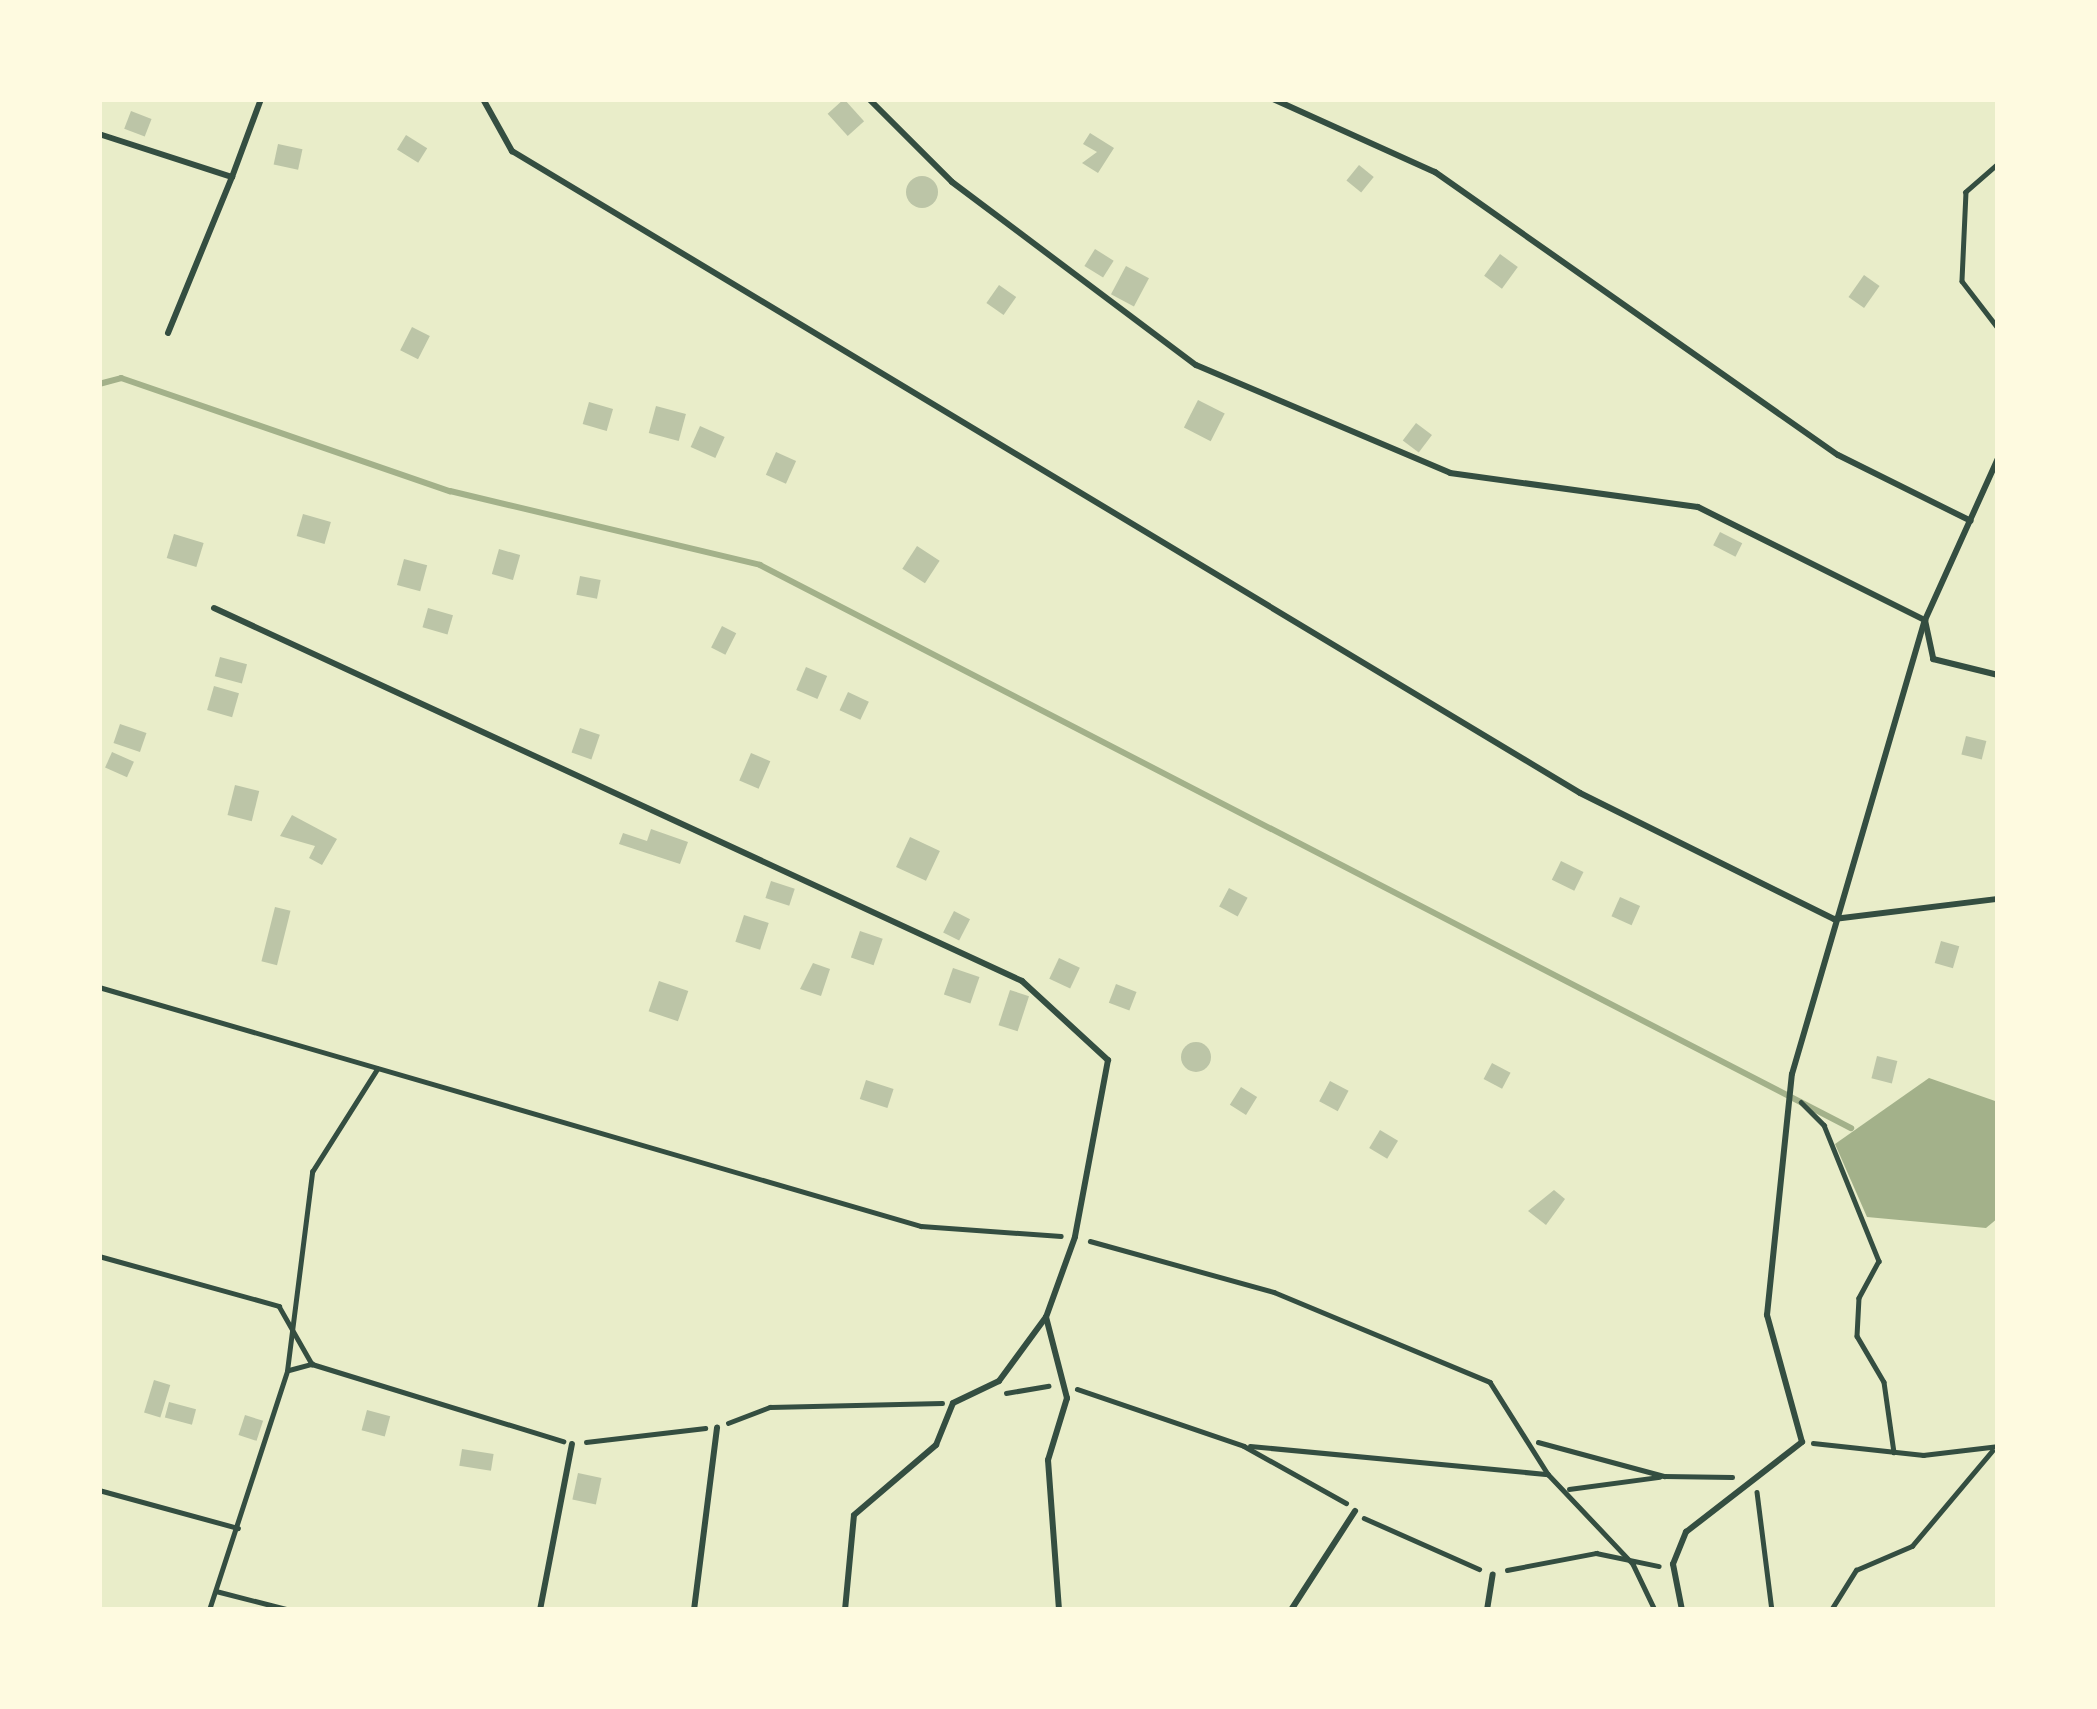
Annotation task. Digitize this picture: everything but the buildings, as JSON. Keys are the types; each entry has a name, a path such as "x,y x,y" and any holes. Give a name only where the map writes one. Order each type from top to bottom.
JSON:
{"lane":[{"path":"168,333 261,99"},
{"path":"483,99 512,151 1580,793 1834,919 1998,899"},
{"path":"869,99 952,182 1196,365 1450,473 1698,507 1925,620"},
{"path":"1273,99 1435,172 1838,455 1972,522"},
{"path":"99,134 232,177"},
{"path":"1682,1610 1672,1564 1686,1532 1802,1442 1767,1315 1792,1074 1925,620 1998,458"},
{"path":"214,608 1022,981 1108,1060 1076,1237 1046,1317 999,1381 953,1403 937,1444 854,1515 845,1610"},
{"path":"1925,620 1933,659 1998,675"},
{"path":"1046,1317 1061,1384 1048,1460 1059,1610"},
{"path":"694,1610 717,1427"},
{"path":"540,1610 572,1444"},
{"path":"1291,1610 1355,1511"},
{"path":"1487,1610 1493,1574"}],"path":[{"path":"1998,164 1966,192 1962,281 1998,328"},
{"path":"99,987 921,1226 1076,1237 1274,1292 1490,1382 1537,1442 1549,1474 1633,1564 1655,1610"},
{"path":"209,1610 287,1370 312,1172 376,1069"},
{"path":"1792,1074 1879,1262 1859,1298 1857,1336 1884,1382 1894,1452"},
{"path":"99,1256 279,1306 313,1364"},
{"path":"287,1370 313,1364 572,1444 717,1427 770,1407 953,1403"},
{"path":"997,1395 1061,1384 1244,1446 1411,1547 1493,1574 1596,1553 1633,1564 1672,1564"},
{"path":"1537,1442 1664,1476"},
{"path":"1802,1442 1894,1452 1995,1449"},
{"path":"1244,1446 1549,1474"},
{"path":"1831,1610 1856,1570 1912,1546 1995,1449"},
{"path":"1566,1490 1664,1476 1753,1477 1772,1610"},
{"path":"99,1490 238,1528"},
{"path":"216,1591 290,1610"}],"shaded area":[{"path":"1929,1078 1998,1102 1998,1218 1986,1228 1867,1217 1835,1144"}],"waterway":[{"path":"99,384 121,378 450,491 760,565 1851,1128"}]}
